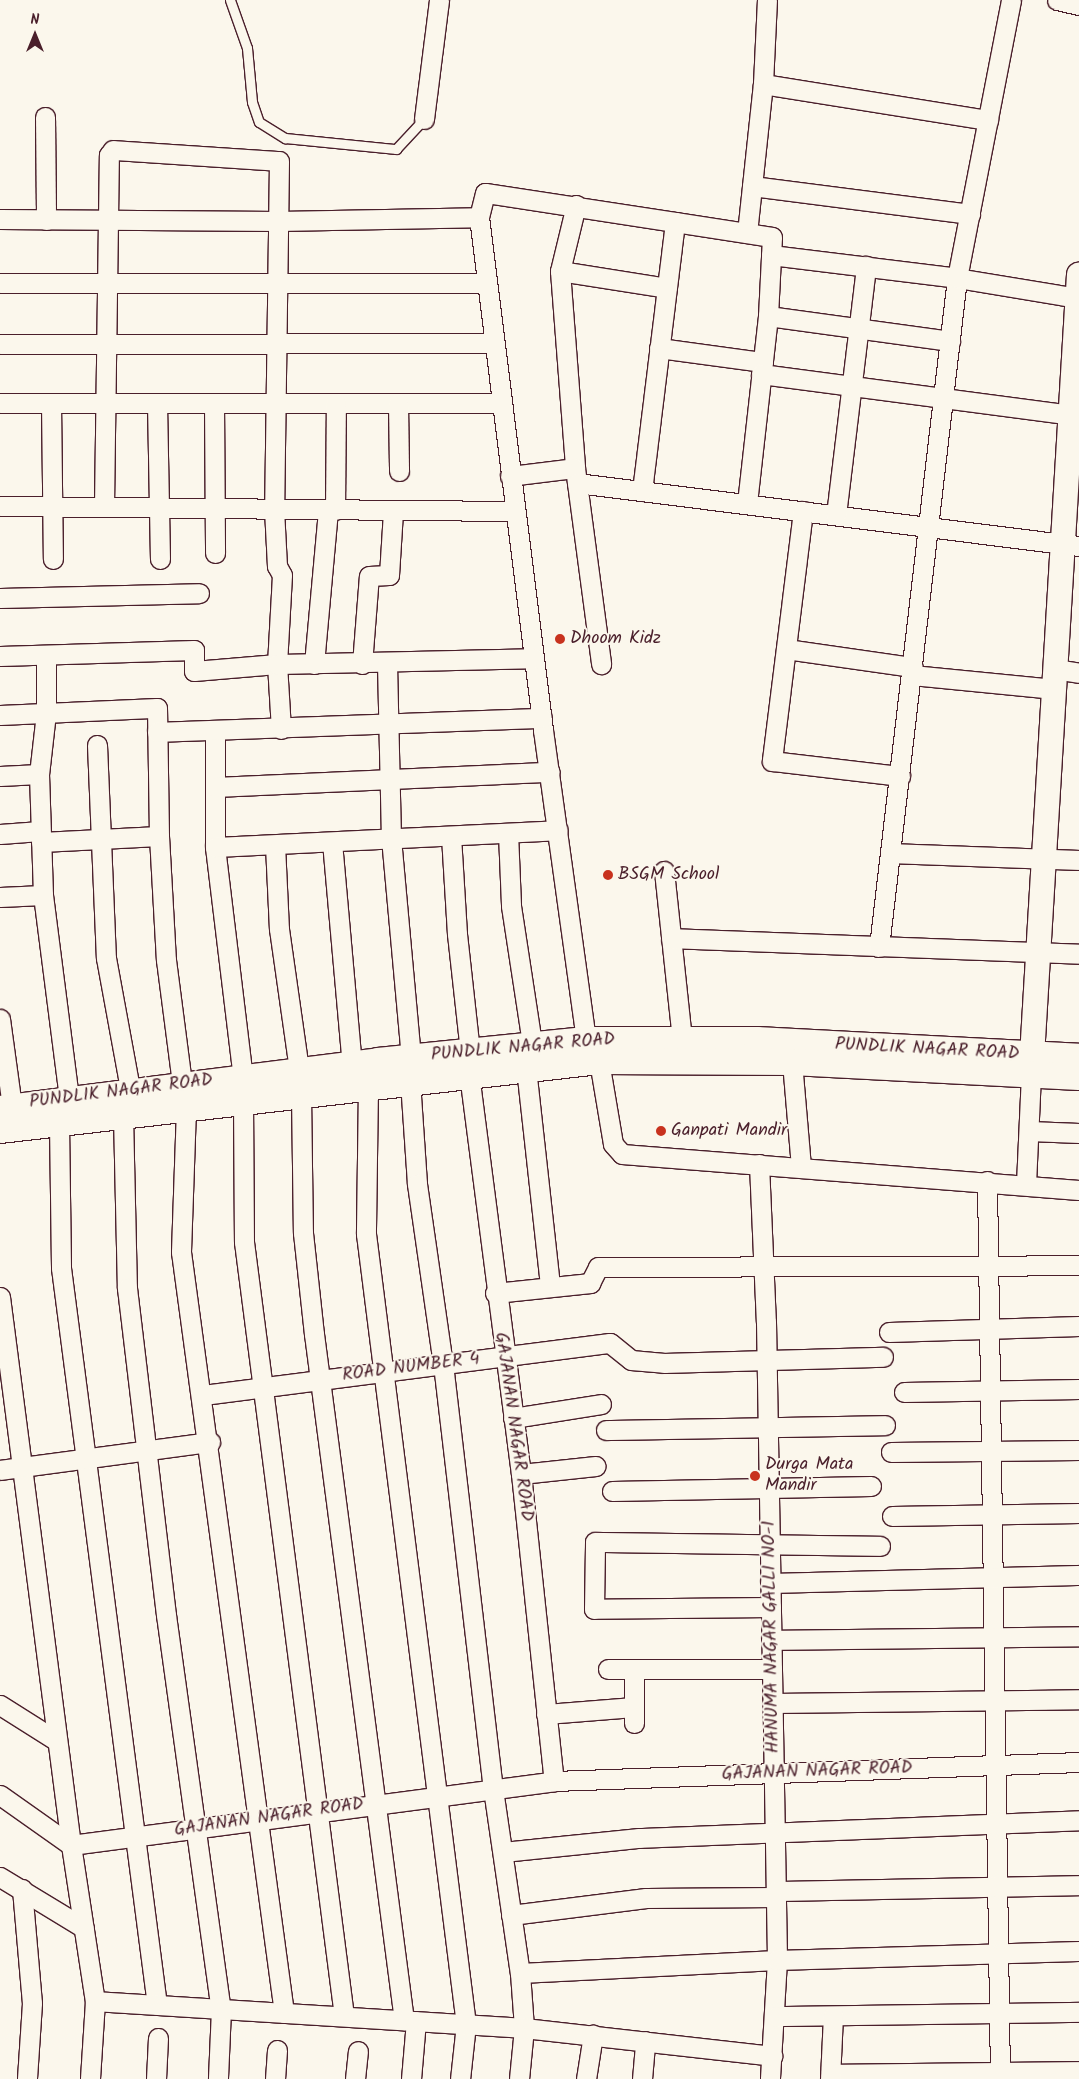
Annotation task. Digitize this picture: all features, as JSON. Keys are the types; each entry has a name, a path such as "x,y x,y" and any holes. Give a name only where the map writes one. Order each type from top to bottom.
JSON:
{"main road":[{"name":"PUNDLIK NAGAR ROAD","path":"300,1082 352,1064 411,1069 682,1040 758,1040 1032,1065 1079,1076"},
{"name":"PUNDLIK NAGAR ROAD","path":"592,1051 792,1062 1032,1065 1079,1057"},
{"name":"PUNDLIK NAGAR ROAD","path":"0,1130 59,1123 184,1096 300,1082 368,1086 411,1069"},
{"name":"PUNDLIK NAGAR ROAD","path":"6,1108 69,1098 129,1107"}],"street":[{"path":"424,119 439,0"},
{"path":"747,233 763,84 767,0"},
{"path":"880,947 930,527 957,278 1011,0"},
{"path":"1057,0 1079,5"},
{"path":"763,84 988,120"},
{"path":"45,117 46,220"},
{"path":"104,506 109,155 113,150 279,161 278,344 274,509 277,566 282,575 277,664 281,728"},
{"path":"752,186 970,214"},
{"path":"747,504 768,316 772,237 576,205 485,193 479,217 510,476 542,718 592,1051 613,1144 622,1154 1026,1184 1079,1190"},
{"path":"576,205 560,271 576,475 601,664"},
{"path":"0,219 278,220 479,217"},
{"path":"642,491 675,222"},
{"path":"771,254 957,278 1078,298"},
{"path":"836,515 866,266"},
{"path":"560,271 667,288"},
{"path":"1026,1184 1055,679 1071,545 1071,415 1076,388 1079,274"},
{"path":"0,282 107,284 487,283"},
{"path":"768,316 950,341"},
{"path":"0,344 494,343"},
{"path":"659,348 851,387 1071,415"},
{"path":"0,403 502,403"},
{"path":"51,403 53,559"},
{"path":"158,403 160,558"},
{"path":"214,403 215,554"},
{"path":"314,664 332,510 336,404"},
{"path":"398,404 399,472"},
{"path":"510,476 576,475 642,491 1071,545"},
{"path":"0,506 104,506 393,512 515,511"},
{"path":"803,511 772,761 900,776"},
{"path":"362,664 369,576 389,575 393,512"},
{"path":"0,598 199,593"},
{"path":"786,649 912,671 1055,679 1079,673"},
{"path":"0,656 194,650 194,671 277,664 362,664 534,658"},
{"path":"46,655 46,713 39,774 43,895 69,1098"},
{"path":"387,663 392,779 391,838 411,1069 418,1184 443,1364 493,1789 520,1973 524,2028 519,2079"},
{"path":"0,715 157,708 158,836 166,960 184,1096 181,1252 210,1442 257,1820 284,2013"},
{"path":"157,732 542,718"},
{"path":"215,730 215,847 243,1089 244,1242 315,1812 344,2016"},
{"path":"97,745 106,958 129,1107 127,1288 194,1829 221,2009 218,2079"},
{"path":"215,787 550,772"},
{"path":"0,776 39,774"},
{"path":"215,847 558,830"},
{"path":"508,833 511,906 529,1056 550,1287"},
{"path":"0,834 102,839 158,836"},
{"name":"GAJANAN NAGAR ROAD","path":"452,836 457,934 469,1062 495,1293 521,1474 554,1781"},
{"path":"332,842 352,1064"},
{"path":"275,845 279,929 300,1082 303,1233 320,1380 376,1804 410,2020 411,2079"},
{"path":"891,853 1079,860"},
{"path":"664,871 682,1040"},
{"path":"0,897 43,895"},
{"path":"671,938 1079,954"},
{"path":"0,1019 6,1108"},
{"path":"792,1062 800,1167"},
{"path":"368,1086 366,1234 466,2024 460,2079"},
{"path":"59,1123 62,1268 157,2005"},
{"path":"1029,1131 1079,1133"},
{"name":"HANUMA NAGAR GALLI NO-1","path":"759,1164 768,1426 777,1960 776,2016 770,2079"},
{"path":"987,1181 992,1392 1000,2073"},
{"path":"495,1293 590,1283 598,1267 764,1268 1079,1265"},
{"path":"0,1297 70,1846 95,2001 90,2079"},
{"path":"889,1332 1079,1326"},
{"name":"ROAD NUMBER 4","path":"203,1395 610,1343 631,1360 766,1360 883,1357"},
{"path":"904,1392 992,1392 1079,1389"},
{"path":"513,1418 601,1404"},
{"path":"606,1430 885,1424"},
{"path":"0,1470 210,1442"},
{"path":"891,1452 1079,1450"},
{"path":"521,1474 596,1466"},
{"path":"612,1491 871,1486"},
{"path":"892,1516 1079,1513"},
{"path":"771,1607 594,1609 595,1542 880,1546"},
{"path":"770,1583 1079,1575"},
{"path":"771,1640 1079,1636"},
{"path":"608,1669 772,1669"},
{"path":"546,1714 634,1715 634,1669"},
{"path":"773,1703 996,1702 1079,1699"},
{"path":"0,1705 57,1741"},
{"name":"GAJANAN NAGAR ROAD","path":"70,1846 554,1781 1079,1762"},
{"path":"0,1795 70,1846"},
{"path":"503,1852 639,1838 1079,1820"},
{"path":"0,1877 84,1928"},
{"path":"511,1915 646,1898 1079,1885"},
{"path":"22,1889 32,2003 27,2079"},
{"path":"520,1973 777,1960 1079,1951"},
{"path":"95,2001 524,2028 772,2056"},
{"path":"776,2016 1079,2012"},
{"path":"833,2016 831,2076 1079,2071"},
{"path":"586,2079 593,2035"},
{"path":"156,2079 158,2038"},
{"path":"642,2079 645,2041"},
{"path":"275,2079 277,2050"},
{"path":"355,2079 358,2051"}],"lane":[{"path":"230,0 246,48 252,102 259,122 285,138 396,150 424,119"}],"place":[{"name":"Dhoom Kidz","path":"560,639"},
{"name":"BSGM School","path":"608,875"},
{"name":"Ganpati Mandir","path":"661,1131"},
{"name":"Durga Mata Mandir","path":"755,1476"}]}
